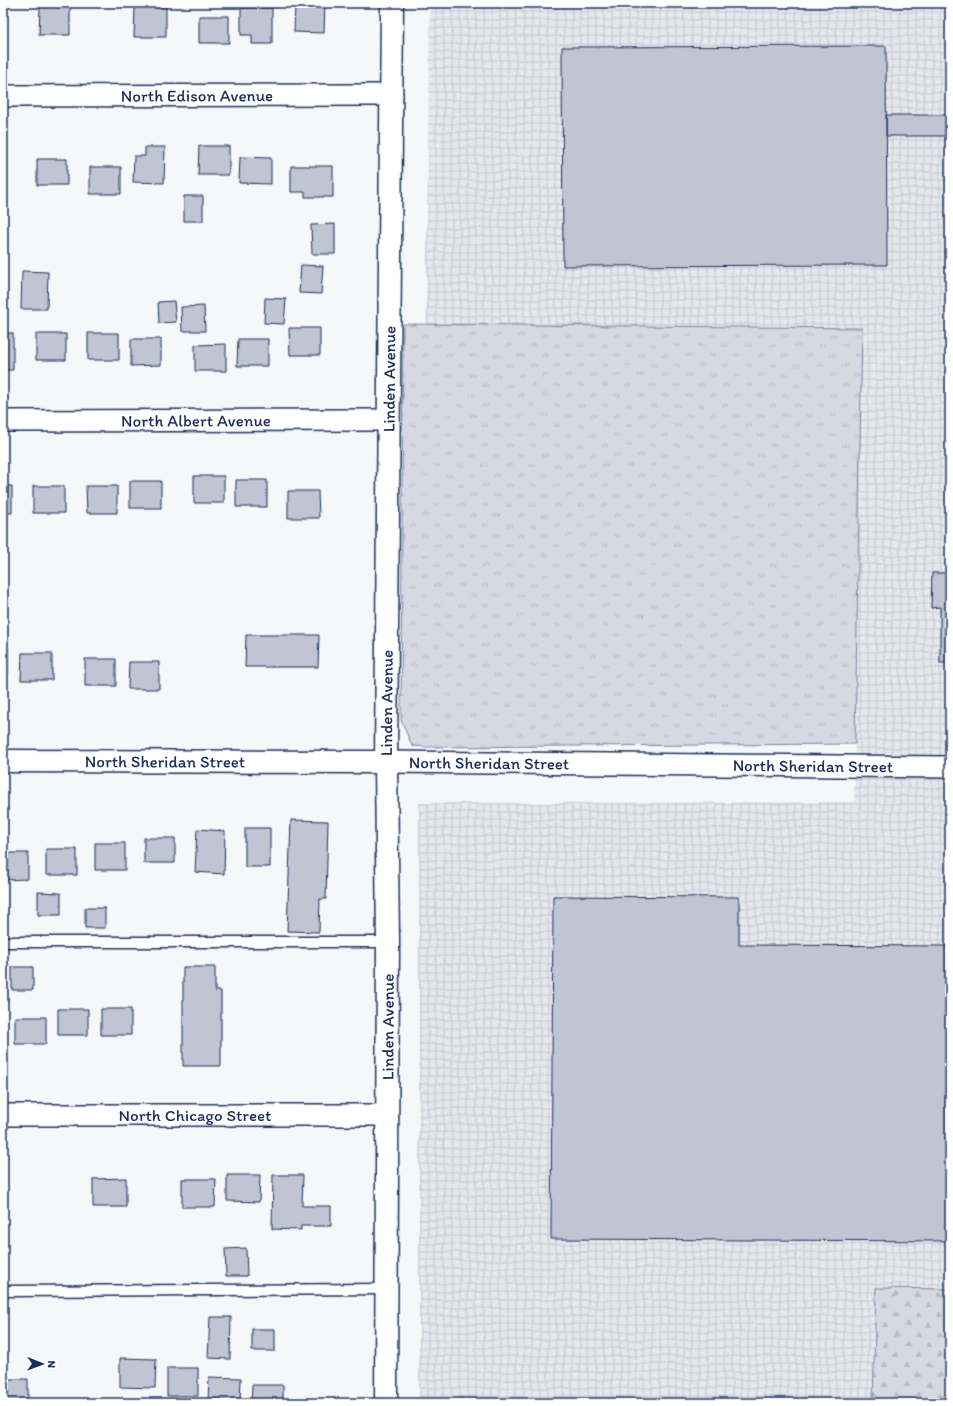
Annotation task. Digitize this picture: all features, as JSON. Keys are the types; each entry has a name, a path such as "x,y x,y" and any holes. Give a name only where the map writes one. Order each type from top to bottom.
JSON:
{"street":[{"name":"Linden Avenue","path":"386,1403 388,942 386,762 392,3"},
{"name":"North Edison Avenue","path":"3,96 392,96"},
{"name":"North Albert Avenue","path":"3,421 388,420"},
{"name":"North Sheridan Street","path":"3,761 386,762 950,767"},
{"name":"North Chicago Street","path":"3,1115 387,1115"}],"lane":[{"path":"3,942 388,942"},
{"path":"3,1291 386,1289"}],"shaded area":[{"path":"430,3 950,3 950,1289 876,1288 873,1403 419,1403 419,803 854,802 862,328 426,324"}],"green space":[{"path":"403,324 862,328 855,744 412,746 401,720"},
{"path":"876,1288 950,1289 950,1403 873,1403"}],"building":[{"path":"295,3 325,3 324,33 294,32"},
{"path":"40,6 70,7 70,35 39,35"},
{"path":"135,7 166,7 166,37 134,37"},
{"path":"241,8 272,8 272,44 252,44 252,35 241,35"},
{"path":"3,14 5,14 6,44 3,44"},
{"path":"199,16 229,16 229,43 199,43"},
{"path":"886,46 887,265 563,266 562,47"},
{"path":"886,115 950,115 950,136 886,136"},
{"path":"199,146 229,146 229,175 198,175"},
{"path":"145,147 165,147 164,183 133,182 134,156 145,156"},
{"path":"240,157 271,158 271,184 239,183"},
{"path":"37,159 67,159 67,185 37,185"},
{"path":"291,166 333,166 333,197 305,197 305,192 291,192"},
{"path":"90,167 121,167 121,194 90,194"},
{"path":"184,196 203,196 203,221 184,221"},
{"path":"335,224 335,254 312,254 311,225"},
{"path":"301,265 323,266 321,294 299,293"},
{"path":"22,271 48,272 47,309 21,309"},
{"path":"265,298 286,299 284,324 264,323"},
{"path":"174,301 176,322 159,323 158,302"},
{"path":"204,306 205,331 182,331 181,307"},
{"path":"289,328 320,328 320,355 290,355"},
{"path":"3,333 13,333 13,370 3,370"},
{"path":"88,333 119,333 119,360 88,360"},
{"path":"36,334 66,334 66,360 36,360"},
{"path":"131,339 161,339 161,365 131,366"},
{"path":"238,339 268,339 268,366 237,366"},
{"path":"226,344 226,371 195,371 195,345"},
{"path":"194,476 224,476 224,503 194,503"},
{"path":"236,480 267,480 267,507 236,507"},
{"path":"130,481 161,481 161,508 130,508"},
{"path":"3,486 12,486 12,513 3,513"},
{"path":"33,486 64,486 64,513 33,513"},
{"path":"86,486 117,486 117,513 87,513"},
{"path":"288,491 318,491 319,518 288,518"},
{"path":"932,573 950,573 950,663 940,663 940,607 931,608"},
{"path":"246,635 319,635 318,667 245,667"},
{"path":"3,647 8,647 8,674 3,674"},
{"path":"22,653 52,653 52,680 21,680"},
{"path":"85,659 116,659 116,686 85,686"},
{"path":"129,662 159,662 159,689 128,689"},
{"path":"291,820 328,821 326,899 320,899 319,932 287,931"},
{"path":"245,828 270,828 270,867 245,867"},
{"path":"197,829 225,831 224,874 195,872"},
{"path":"144,838 175,838 175,863 144,863"},
{"path":"95,843 125,843 125,870 95,870"},
{"path":"46,849 77,849 77,875 46,875"},
{"path":"3,853 28,853 28,879 3,880"},
{"path":"38,892 61,893 61,915 38,915"},
{"path":"553,896 739,897 739,945 950,946 950,1241 551,1239"},
{"path":"85,908 105,908 105,928 85,928"},
{"path":"12,967 33,967 33,990 12,990"},
{"path":"183,967 215,967 215,991 221,991 221,1066 183,1066"},
{"path":"58,1009 88,1009 88,1035 58,1035"},
{"path":"101,1009 131,1009 131,1035 101,1035"},
{"path":"15,1017 46,1017 46,1044 15,1044"},
{"path":"227,1175 260,1175 259,1202 227,1201"},
{"path":"273,1175 303,1175 302,1206 331,1206 331,1226 301,1226 301,1230 272,1229"},
{"path":"126,1178 126,1207 93,1207 93,1179"},
{"path":"182,1179 216,1179 215,1207 182,1207"},
{"path":"246,1248 247,1276 226,1276 225,1249"},
{"path":"210,1317 231,1317 230,1359 208,1358"},
{"path":"252,1329 275,1329 275,1351 252,1351"},
{"path":"120,1358 156,1359 155,1388 120,1387"},
{"path":"167,1368 198,1368 198,1396 167,1396"},
{"path":"209,1377 241,1378 240,1403 208,1403"},
{"path":"3,1379 28,1379 28,1403 3,1403"},
{"path":"252,1385 283,1385 283,1403 251,1403"}]}
